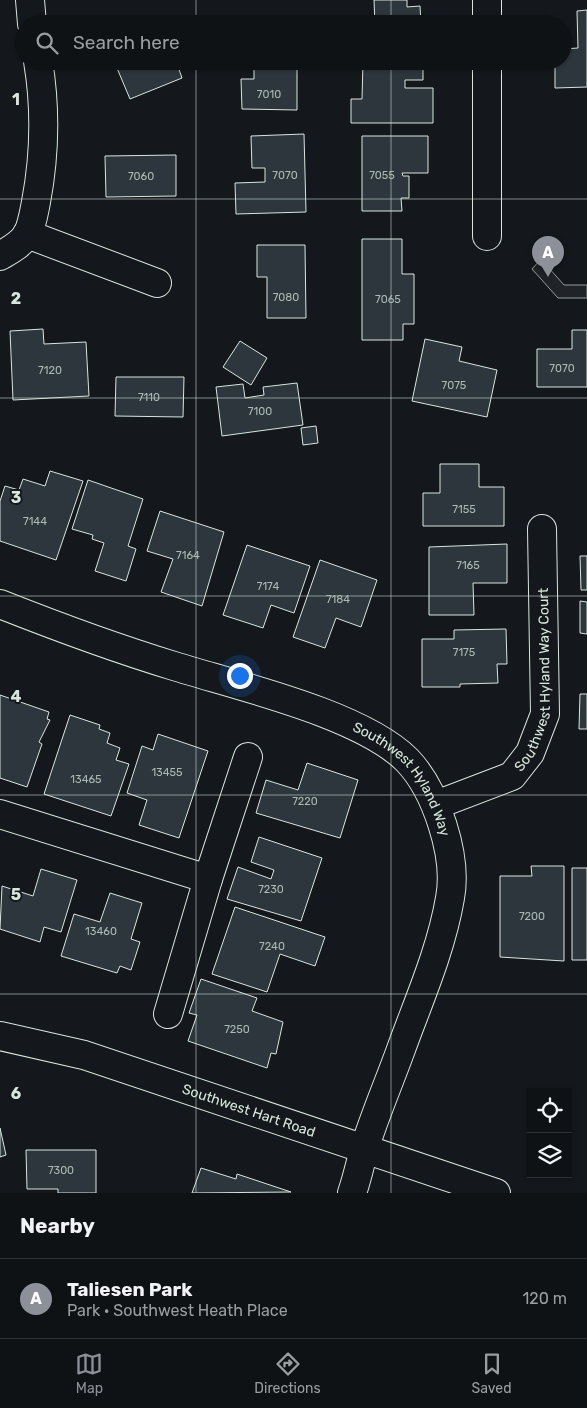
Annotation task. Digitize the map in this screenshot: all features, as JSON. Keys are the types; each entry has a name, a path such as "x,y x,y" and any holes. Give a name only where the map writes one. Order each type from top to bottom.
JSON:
{"street":[{"path":"30,0 31,15"},
{"path":"487,0 487,15"},
{"path":"0,256 15,248 27,234 41,177 45,102 40,70"},
{"path":"487,70 487,236"},
{"path":"27,234 157,283"},
{"name":"Southwest Hyland Way Court","path":"436,804 512,776 530,753 545,714 542,529"},
{"name":"Southwest Hyland Way","path":"0,604 84,638 323,713 372,735 406,759 425,782 436,804 450,864 451,896 437,950 364,1148 352,1193"},
{"path":"168,1014 208,879 248,757"},
{"path":"0,814 208,879"},
{"name":"Southwest Hart Road","path":"0,1036 84,1055 496,1193"}],"shaded area":[{"path":"541,259 564,285 587,285 587,298 558,298 532,269"}],"building":[{"path":"374,0 407,0 407,7 420,6 420,15 375,15"},
{"path":"587,10 587,87 555,88 555,70 572,70 572,48 578,48 577,11"},
{"path":"118,70 179,70 182,78 130,99"},
{"path":"254,70 297,70 297,110 242,109 241,79 254,79"},
{"path":"363,70 423,70 423,80 405,80 405,88 433,88 433,123 351,123 351,99 362,99"},
{"path":"304,134 306,212 236,214 235,183 265,182 265,168 252,168 251,136"},
{"path":"362,136 428,136 428,173 402,173 403,176 409,176 409,198 401,198 402,211 362,211"},
{"path":"176,155 176,196 106,197 105,156"},
{"path":"362,239 402,239 402,274 414,274 414,324 403,324 403,340 362,340"},
{"path":"257,245 305,245 306,318 267,318 267,277 257,277"},
{"path":"43,329 44,344 86,342 89,396 13,400 10,331"},
{"path":"572,330 587,330 587,387 537,387 537,349 572,349"},
{"path":"425,339 462,347 459,361 497,370 487,417 412,401"},
{"path":"240,341 267,358 251,385 223,367"},
{"path":"116,377 184,377 183,417 115,416"},
{"path":"297,383 303,425 222,436 216,387 243,384 245,398 264,395 263,387"},
{"path":"316,426 318,443 303,445 301,428"},
{"path":"440,464 479,464 479,487 504,487 504,526 423,526 423,493 440,493"},
{"path":"50,471 83,481 56,560 0,541 0,501 5,486 19,490 23,479 45,486"},
{"path":"88,480 143,499 128,546 136,549 126,581 95,571 104,543 92,539 93,535 72,529"},
{"path":"160,511 224,532 202,606 161,592 173,559 147,551"},
{"path":"507,544 507,583 473,583 474,615 429,615 429,547"},
{"path":"247,545 310,566 294,613 271,605 263,628 223,615"},
{"path":"580,556 587,556 587,590 581,590"},
{"path":"320,560 377,580 361,627 336,618 325,648 293,637"},
{"path":"580,601 587,602 587,634 580,633"},
{"path":"506,629 507,664 497,664 498,683 460,684 460,687 422,687 422,639 454,639 454,630"},
{"path":"580,694 587,694 587,729 579,729"},
{"path":"0,695 49,712 47,719 50,720 39,742 42,744 27,787 0,778"},
{"path":"70,715 100,725 99,729 110,733 107,743 120,748 116,760 129,764 111,816 44,794"},
{"path":"158,734 208,751 179,838 139,825 147,800 127,793 142,746 153,750"},
{"path":"307,763 358,780 340,838 256,813 266,780 298,790"},
{"path":"259,837 322,858 301,921 227,899 238,867 271,879 274,870 251,862"},
{"path":"531,866 564,866 564,961 500,957 500,876 532,876"},
{"path":"572,868 587,868 587,960 572,960"},
{"path":"41,869 77,880 61,932 44,927 40,942 0,929 2,886 33,896"},
{"path":"110,893 142,903 131,939 140,942 131,970 120,966 117,973 61,956 74,914 100,922"},
{"path":"235,907 325,937 315,966 280,954 267,992 212,974"},
{"path":"201,979 257,998 252,1011 283,1022 276,1054 271,1053 267,1068 188,1041 197,1015 189,1013"},
{"path":"0,1128 6,1155 0,1157"},
{"path":"26,1150 96,1150 96,1193 58,1193 58,1189 27,1189"},
{"path":"201,1168 236,1179 237,1174 291,1192 192,1193"}],"place":[{"name":"Taliesen Park","path":"548,277"}]}
